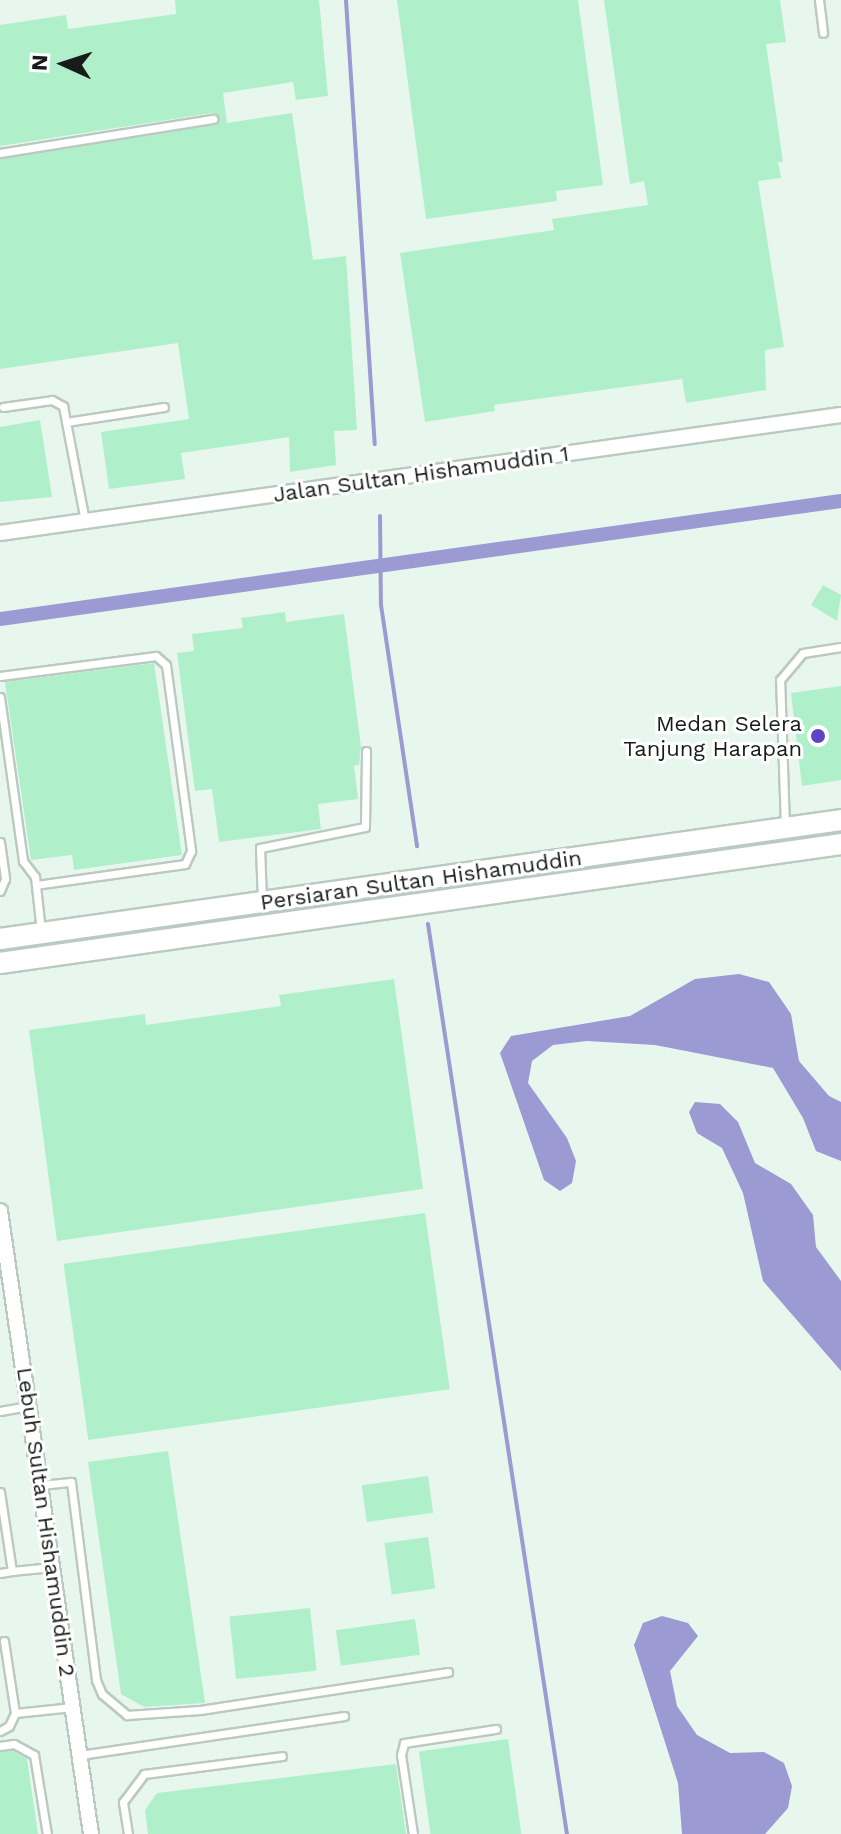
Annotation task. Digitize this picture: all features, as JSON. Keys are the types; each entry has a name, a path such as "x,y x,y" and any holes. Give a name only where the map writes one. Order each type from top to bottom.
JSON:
{"street":[{"name":"Jalan Sultan Hishamuddin 1","path":"0,533 841,415"},
{"name":"Persiaran Sultan Hishamuddin","path":"0,939 841,820"},
{"name":"Persiaran Sultan Hishamuddin","path":"0,963 841,844"},
{"path":"656,846 661,870"},
{"name":"Lebuh Sultan Hishamuddin 2","path":"0,1211 5,1282 29,1406 90,1834"}],"lane":[{"path":"819,0 823,33"},
{"path":"0,153 213,119"},
{"path":"3,407 52,400 63,406 85,521"},
{"path":"66,422 164,407"},
{"path":"785,828 780,680 803,653 841,647"},
{"path":"0,676 156,656 166,665 191,851 185,864 36,885"},
{"path":"0,697 23,861 36,885 41,933"},
{"path":"262,902 260,848 365,827 366,751"},
{"path":"0,842 5,879 0,891"},
{"path":"0,1411 29,1406"},
{"path":"41,1485 71,1482 96,1680 102,1694 127,1715 200,1710 448,1672"},
{"path":"0,1492 12,1571"},
{"path":"0,1573 52,1567"},
{"path":"0,1731 9,1726 15,1713 4,1641"},
{"path":"15,1713 73,1707"},
{"path":"80,1755 344,1716"},
{"path":"413,1834 401,1755 404,1743 496,1729"},
{"path":"0,1746 14,1744 34,1755 47,1834"},
{"path":"128,1834 123,1802 144,1774 282,1756"}],"water":[{"path":"739,974 769,982 791,1014 799,1061 829,1096 841,1102 841,1161 816,1151 803,1118 773,1068 655,1045 587,1041 553,1045 532,1061 528,1083 567,1138 576,1161 572,1183 560,1191 544,1180 500,1053 511,1036 630,1016 695,979"},
{"path":"695,1102 720,1104 738,1122 755,1163 791,1184 813,1215 816,1247 841,1281 841,1371 763,1281 743,1193 722,1148 697,1133 689,1112"},
{"path":"662,1616 688,1623 698,1636 670,1671 677,1706 697,1735 730,1753 764,1752 784,1763 792,1786 788,1808 765,1834 682,1834 678,1783 634,1645 643,1623"}],"building":[{"path":"175,0 319,0 328,96 296,100 293,82 223,93 227,123 292,113 313,260 346,256 357,430 334,431 336,465 290,472 289,437 181,453 185,479 109,489 101,432 189,419 178,343 0,369 0,159 214,125 219,117 212,113 0,146 0,25 66,15 68,29 176,14"},
{"path":"397,0 578,0 603,185 556,191 557,201 426,219"},
{"path":"604,0 780,0 786,42 766,44 783,162 778,162 781,178 758,181 784,347 765,350 766,390 686,403 682,379 494,405 495,411 425,422 400,253 554,230 552,219 648,205 644,181 630,184"},
{"path":"40,420 52,497 0,502 0,427"},
{"path":"823,585 841,595 837,621 811,605"},
{"path":"285,612 286,622 344,614 361,747 359,765 354,766 358,799 318,804 321,829 219,842 212,789 195,791 177,653 194,651 192,634 243,628 241,618"},
{"path":"154,663 182,855 74,870 72,855 31,860 5,682"},
{"name":"Medan Selera Tanjung Harapan","path":"841,686 841,780 802,786 791,693"},
{"path":"394,979 423,1189 57,1241 29,1030 145,1014 146,1025 281,1006 279,995"},
{"path":"425,1213 450,1389 88,1440 64,1264"},
{"path":"168,1451 205,1703 144,1707 121,1694 88,1462"},
{"path":"428,1476 433,1513 367,1522 362,1485"},
{"path":"428,1537 435,1588 392,1595 384,1543"},
{"path":"310,1608 317,1671 236,1679 229,1616"},
{"path":"415,1619 420,1655 341,1666 336,1630"},
{"path":"508,1739 521,1834 430,1834 419,1752"},
{"path":"13,1751 27,1759 38,1834 0,1834 0,1752"},
{"path":"396,1764 406,1834 148,1834 145,1810 157,1793"}],"waterway":[{"path":"346,0 375,444"},
{"path":"0,619 841,501"},
{"path":"380,516 381,605 417,846"},
{"path":"428,924 567,1834"}],"place":[{"name":"Medan Selera Tanjung Harapan","path":"818,736"}]}
